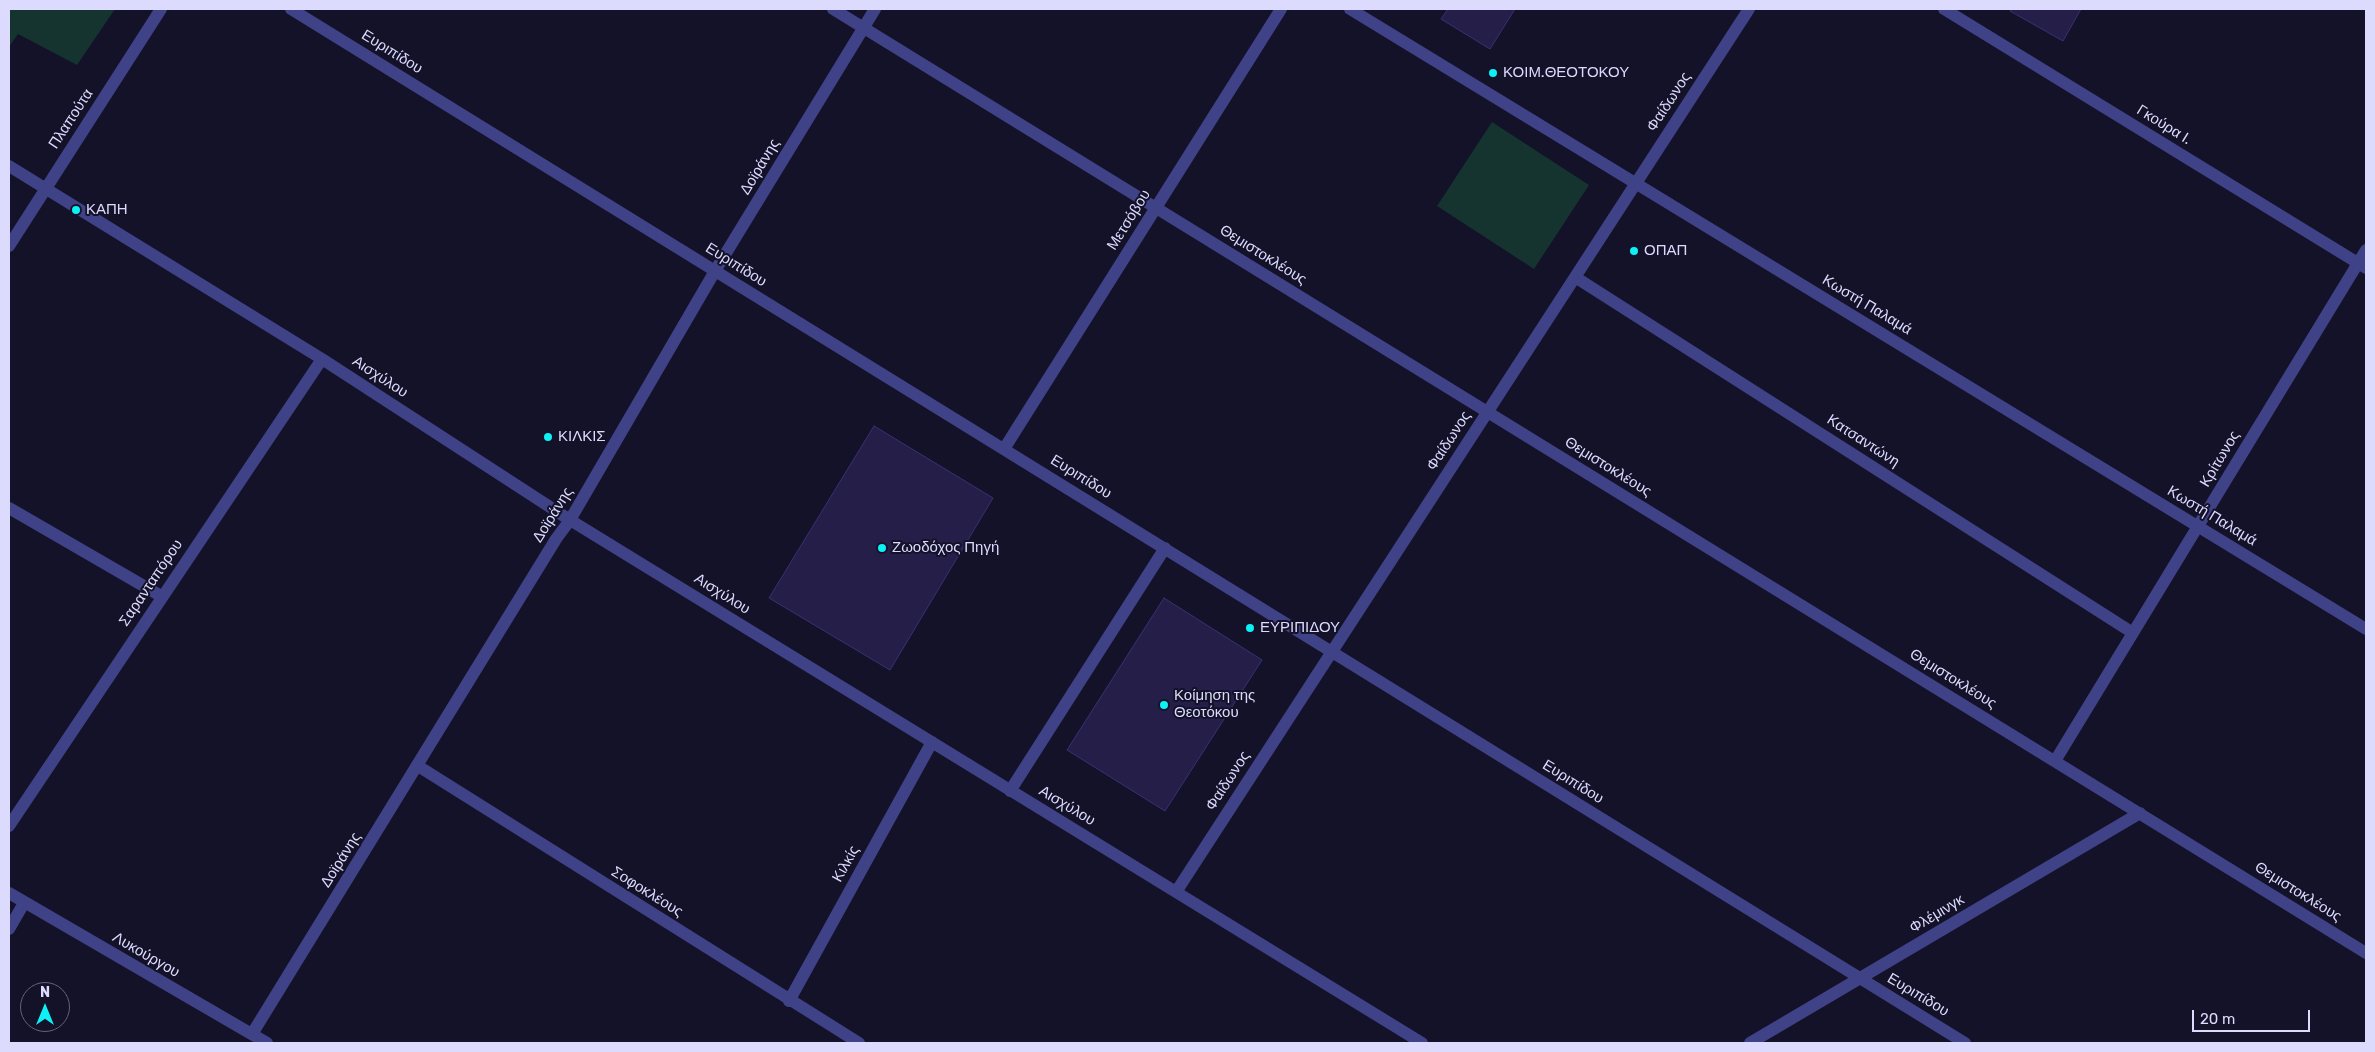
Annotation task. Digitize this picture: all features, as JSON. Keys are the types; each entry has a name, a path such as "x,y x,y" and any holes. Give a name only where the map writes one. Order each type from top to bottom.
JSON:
{"street":[{"name":"Πλαπούτα","path":"9,246 161,9"},
{"name":"Ευριπίδου","path":"291,9 1965,1043"},
{"name":"Θεμιστοκλέους","path":"833,9 2366,953"},
{"name":"Δοϊράνης","path":"252,1034 556,539 570,520 715,271 875,9"},
{"name":"Μετσόβου","path":"1004,449 1281,9"},
{"name":"Κωστή Παλαμά","path":"1350,9 2366,629"},
{"name":"Φαίδωνος","path":"1176,892 1748,9"},
{"name":"Γκούρα Ι.","path":"1944,9 2362,266"},
{"name":"Αισχύλου","path":"9,166 322,359 570,520 1422,1043"},
{"name":"Κρίτωνος","path":"2055,761 2198,526 2362,266 2366,250"},
{"name":"Κατσαντώνη","path":"1575,277 2133,634"},
{"name":"Σαρανταπόρου","path":"9,826 161,596 322,359"},
{"path":"9,508 161,596"},
{"path":"1010,791 1165,548"},
{"name":"Κιλκίς","path":"788,1000 932,742"},
{"name":"Σοφοκλέους","path":"418,766 788,1000 860,1043"},
{"name":"Φλέμινγκ","path":"1750,1043 2140,813"},
{"name":"Λυκούργου","path":"9,893 267,1043"},
{"path":"9,929 24,903"}],"green space":[{"path":"9,9 115,9 77,65 18,34 9,47"},
{"path":"1492,122 1589,185 1534,269 1437,206"}],"building":[{"path":"1448,9 1515,9 1490,49 1441,19"},
{"path":"2012,9 2081,9 2063,41 2010,11"},
{"name":"Ζωοδόχος Πηγή","path":"874,426 993,498 890,670 769,598"},
{"name":"Κοίμηση της Θεοτόκου","path":"1164,598 1262,660 1165,811 1067,750"}],"place":[{"name":"ΚΟΙΜ.ΘΕΟΤΟΚΟΥ","path":"1493,73"},
{"name":"ΚΑΠΗ","path":"76,210"},
{"name":"ΟΠΑΠ","path":"1634,251"},
{"name":"ΚΙΛΚΙΣ","path":"548,437"},
{"name":"Ζωοδόχος Πηγή","path":"882,548"},
{"name":"ΕΥΡΙΠΙΔΟΥ","path":"1250,628"},
{"name":"Κοίμηση της Θεοτόκου","path":"1164,705"}]}
